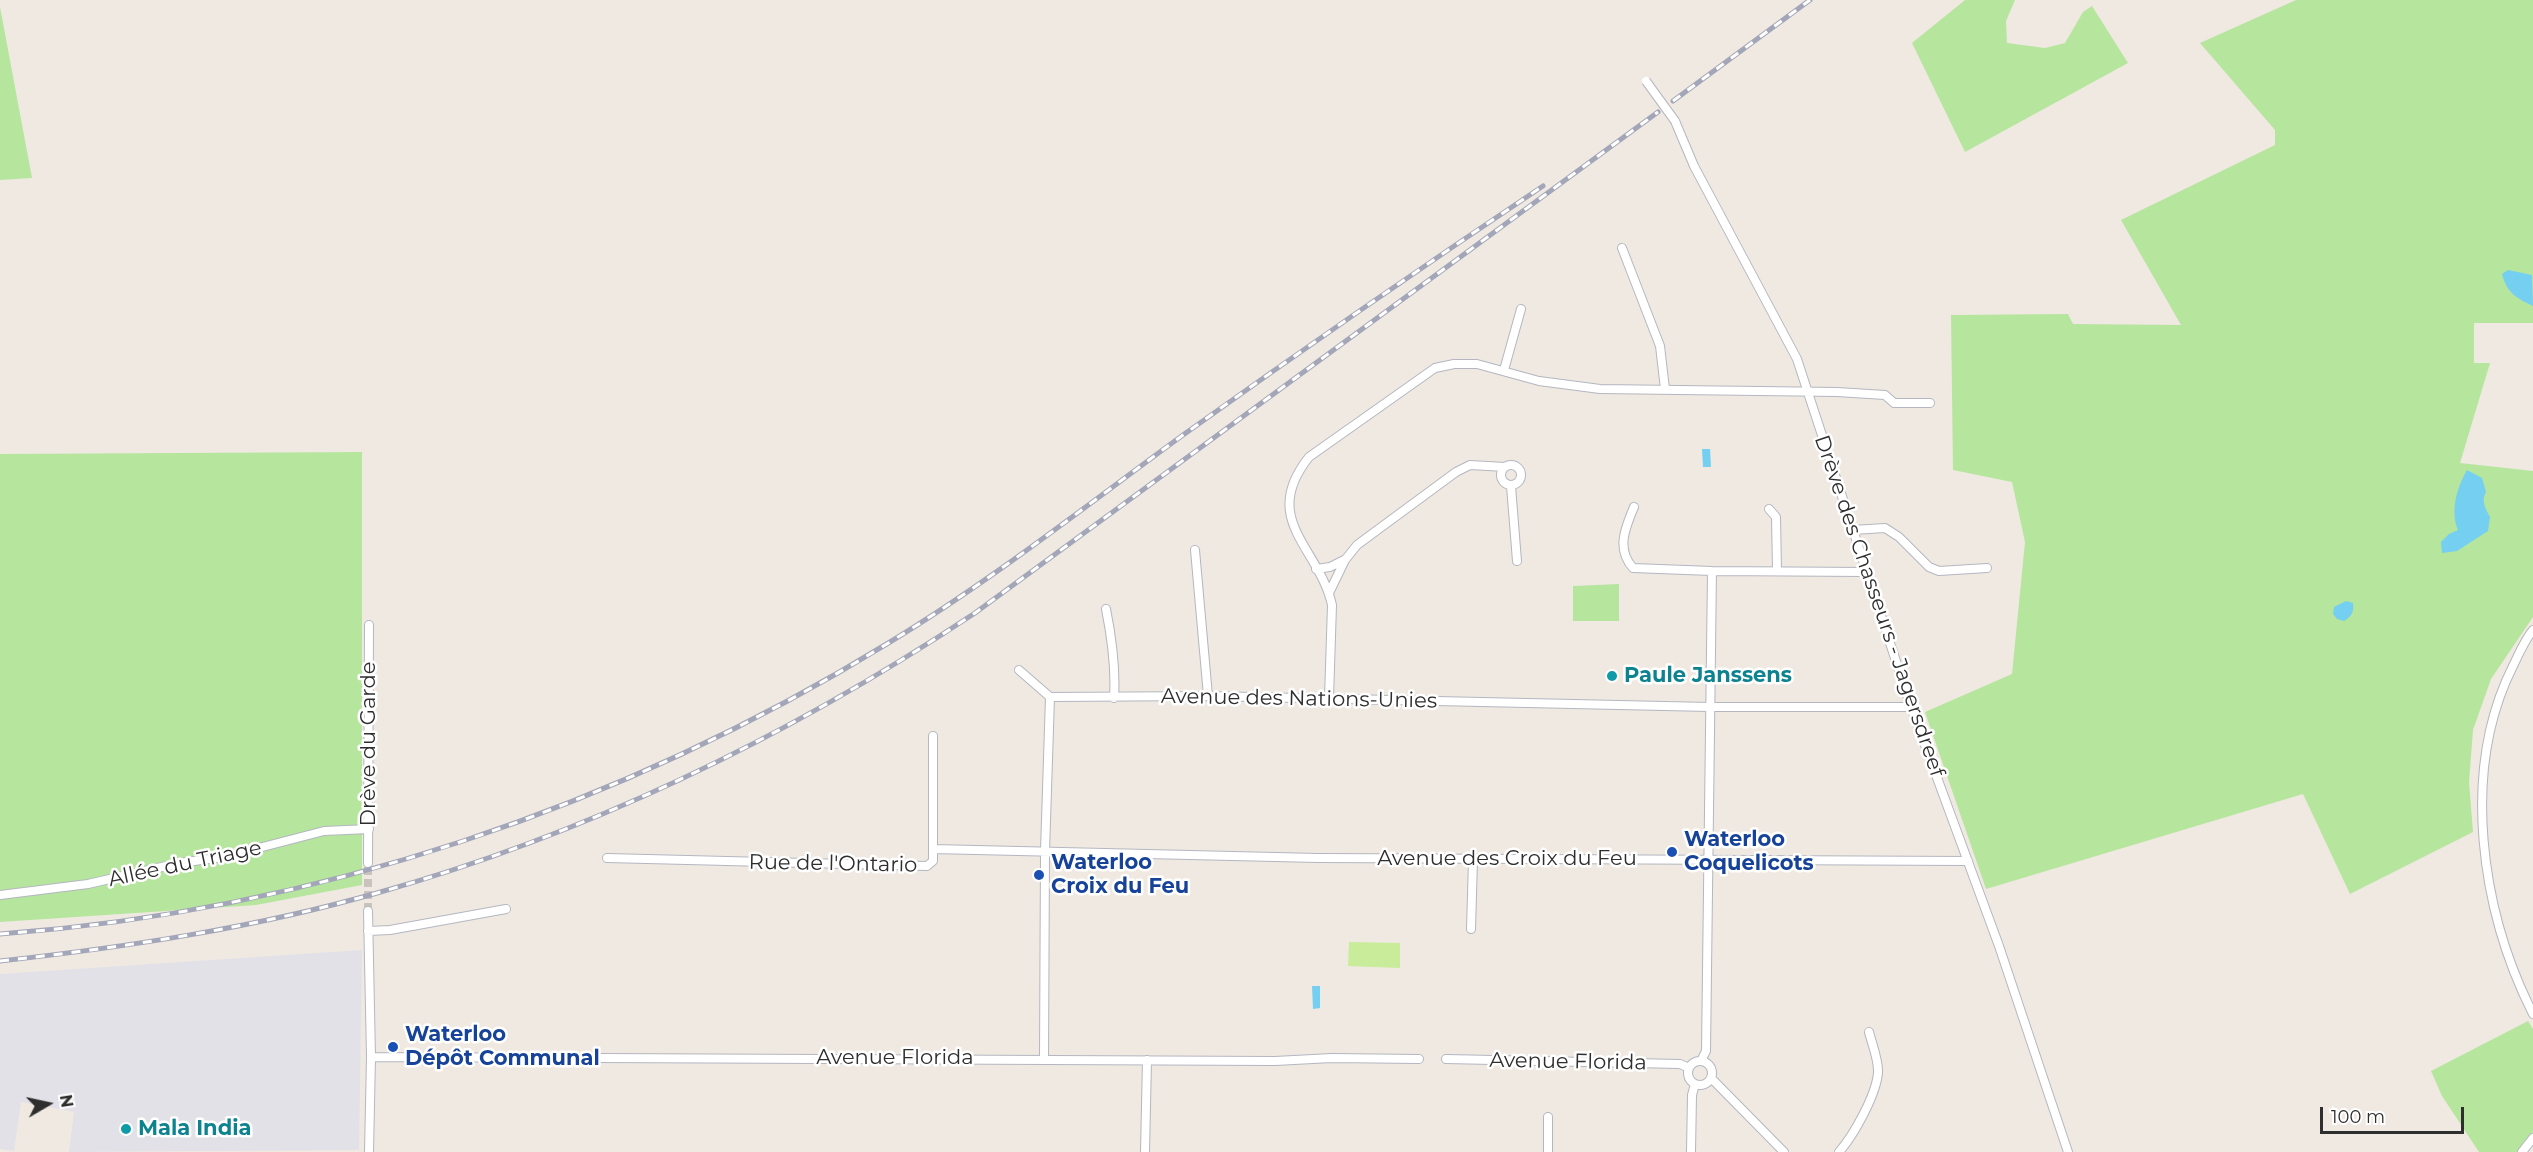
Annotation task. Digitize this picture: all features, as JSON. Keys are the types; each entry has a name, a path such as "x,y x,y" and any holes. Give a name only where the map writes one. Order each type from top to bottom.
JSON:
{"street":[{"name":"Drève des Chasseurs - Jagersdreef","path":"1646,81 1675,122 1694,166 1797,359 1911,707 1968,861 2068,1152"},
{"path":"1622,248 1660,346 1665,389"},
{"path":"1504,370 1521,309"},
{"path":"1329,698 1332,605 1329,593 1296,534 1290,517 1289,498 1293,485 1309,457 1435,368 1454,364 1476,364 1539,381 1600,389 1885,395 1894,404 1930,403"},
{"path":"1329,593 1345,560 1357,545 1455,472 1470,465 1505,467 1511,465 1518,468 1521,476 1519,482 1511,486 1505,484 1501,478 1505,467"},
{"path":"1511,486 1517,561"},
{"path":"1634,507 1623,533 1625,556 1633,568 1866,572"},
{"path":"1769,509 1776,517 1777,570"},
{"path":"1853,530 1886,528 1899,537 1929,567 1939,571 1988,568"},
{"path":"1195,550 1208,696"},
{"path":"1316,569 1330,567 1345,560"},
{"path":"1701,1061 1706,1052 1712,571"},
{"path":"1106,609 1113,648 1114,698"},
{"name":"Drève du Garde","path":"368,863 369,625"},
{"path":"2533,630 2504,684 2488,734 2482,777 2484,838 2493,900 2512,966 2533,1014"},
{"path":"1019,670 1050,697 1045,850 1044,1059"},
{"name":"Avenue des Nations-Unies","path":"1050,697 1208,696 1710,707 1911,707"},
{"path":"933,736 933,849"},
{"name":"Allée du Triage","path":"0,895 88,884 179,863 224,857 324,831 369,829"},
{"name":"Rue de l'Ontario","path":"607,858 927,866 933,861 933,849 1045,850"},
{"name":"Avenue des Croix du Feu","path":"1045,850 1473,860 1709,858 1968,861"},
{"path":"1471,929 1473,860"},
{"path":"368,931 390,930 506,909"},
{"path":"368,911 371,1057 369,1152"},
{"path":"1839,1152 1852,1135 1867,1107 1878,1073 1869,1032"},
{"name":"Avenue Florida","path":"371,1057 1275,1061 1332,1058 1419,1059"},
{"name":"Avenue Florida","path":"1446,1059 1680,1064 1689,1068"},
{"path":"1145,1152 1147,1060"},
{"path":"1696,1061 1701,1061 1711,1067 1711,1078 1707,1083 1695,1084 1690,1080 1689,1068 1696,1061"},
{"path":"1711,1078 1784,1152"},
{"path":"1691,1152 1692,1095 1695,1084"},
{"path":"1548,1117 1548,1152"},
{"path":"2522,1152 2533,1138"}],"shaded area":[{"path":"362,950 359,1150 69,1152 74,1112 21,1102 14,1151 0,1149 0,974"}],"green space":[{"path":"1965,0 2015,0 2006,21 2007,43 2045,48 2065,43 2083,12 2092,6 2128,63 1965,152 1912,43"},
{"path":"2296,0 2533,0 2533,323 2474,323 2474,363 2490,363 2460,463 2533,471 2533,617 2491,679 2473,730 2469,782 2473,832 2350,894 2303,794 1986,889 1925,712 2012,674 2025,542 2012,482 1953,470 1951,315 2068,314 2073,324 2181,325 2121,220 2275,145 2275,130 2200,43"},
{"path":"0,7 32,178 0,180"},
{"path":"362,452 362,885 256,905 0,922 0,454"},
{"path":"1619,584 1619,621 1573,621 1573,586"},
{"path":"1349,942 1400,943 1400,968 1348,966"},
{"path":"2528,1021 2533,1029 2533,1132 2517,1152 2479,1152 2442,1096 2431,1071"}],"water":[{"path":"2508,270 2532,275 2533,306 2510,290 2502,274"},
{"path":"1702,449 1710,449 1711,467 1703,467"},
{"path":"2467,470 2482,478 2486,492 2484,504 2490,517 2488,531 2457,551 2442,553 2441,542 2449,534 2458,530 2455,515 2456,499"},
{"path":"2346,601 2353,603 2352,614 2344,621 2337,619 2333,614 2334,607"},
{"path":"1312,986 1320,986 1320,1008 1313,1009"}],"tunnel":[{"path":"368,863 368,911"}],"railway":[{"path":"1673,101 1810,0"},
{"path":"0,961 190,935 284,916 377,893 456,869 534,841 687,776 761,739 834,700 975,613 1658,112"},
{"path":"0,934 118,922 234,902 349,875 462,841 573,801 682,754 787,701 928,618 1002,568 1272,372 1543,186"}],"place":[{"name":"Paule Janssens","path":"1612,676"},
{"name":"Waterloo Coquelicots","path":"1672,852"},
{"name":"Waterloo Croix du Feu","path":"1039,875"},
{"name":"Waterloo Dépôt Communal","path":"393,1047"},
{"name":"Mala India","path":"126,1129"}]}
